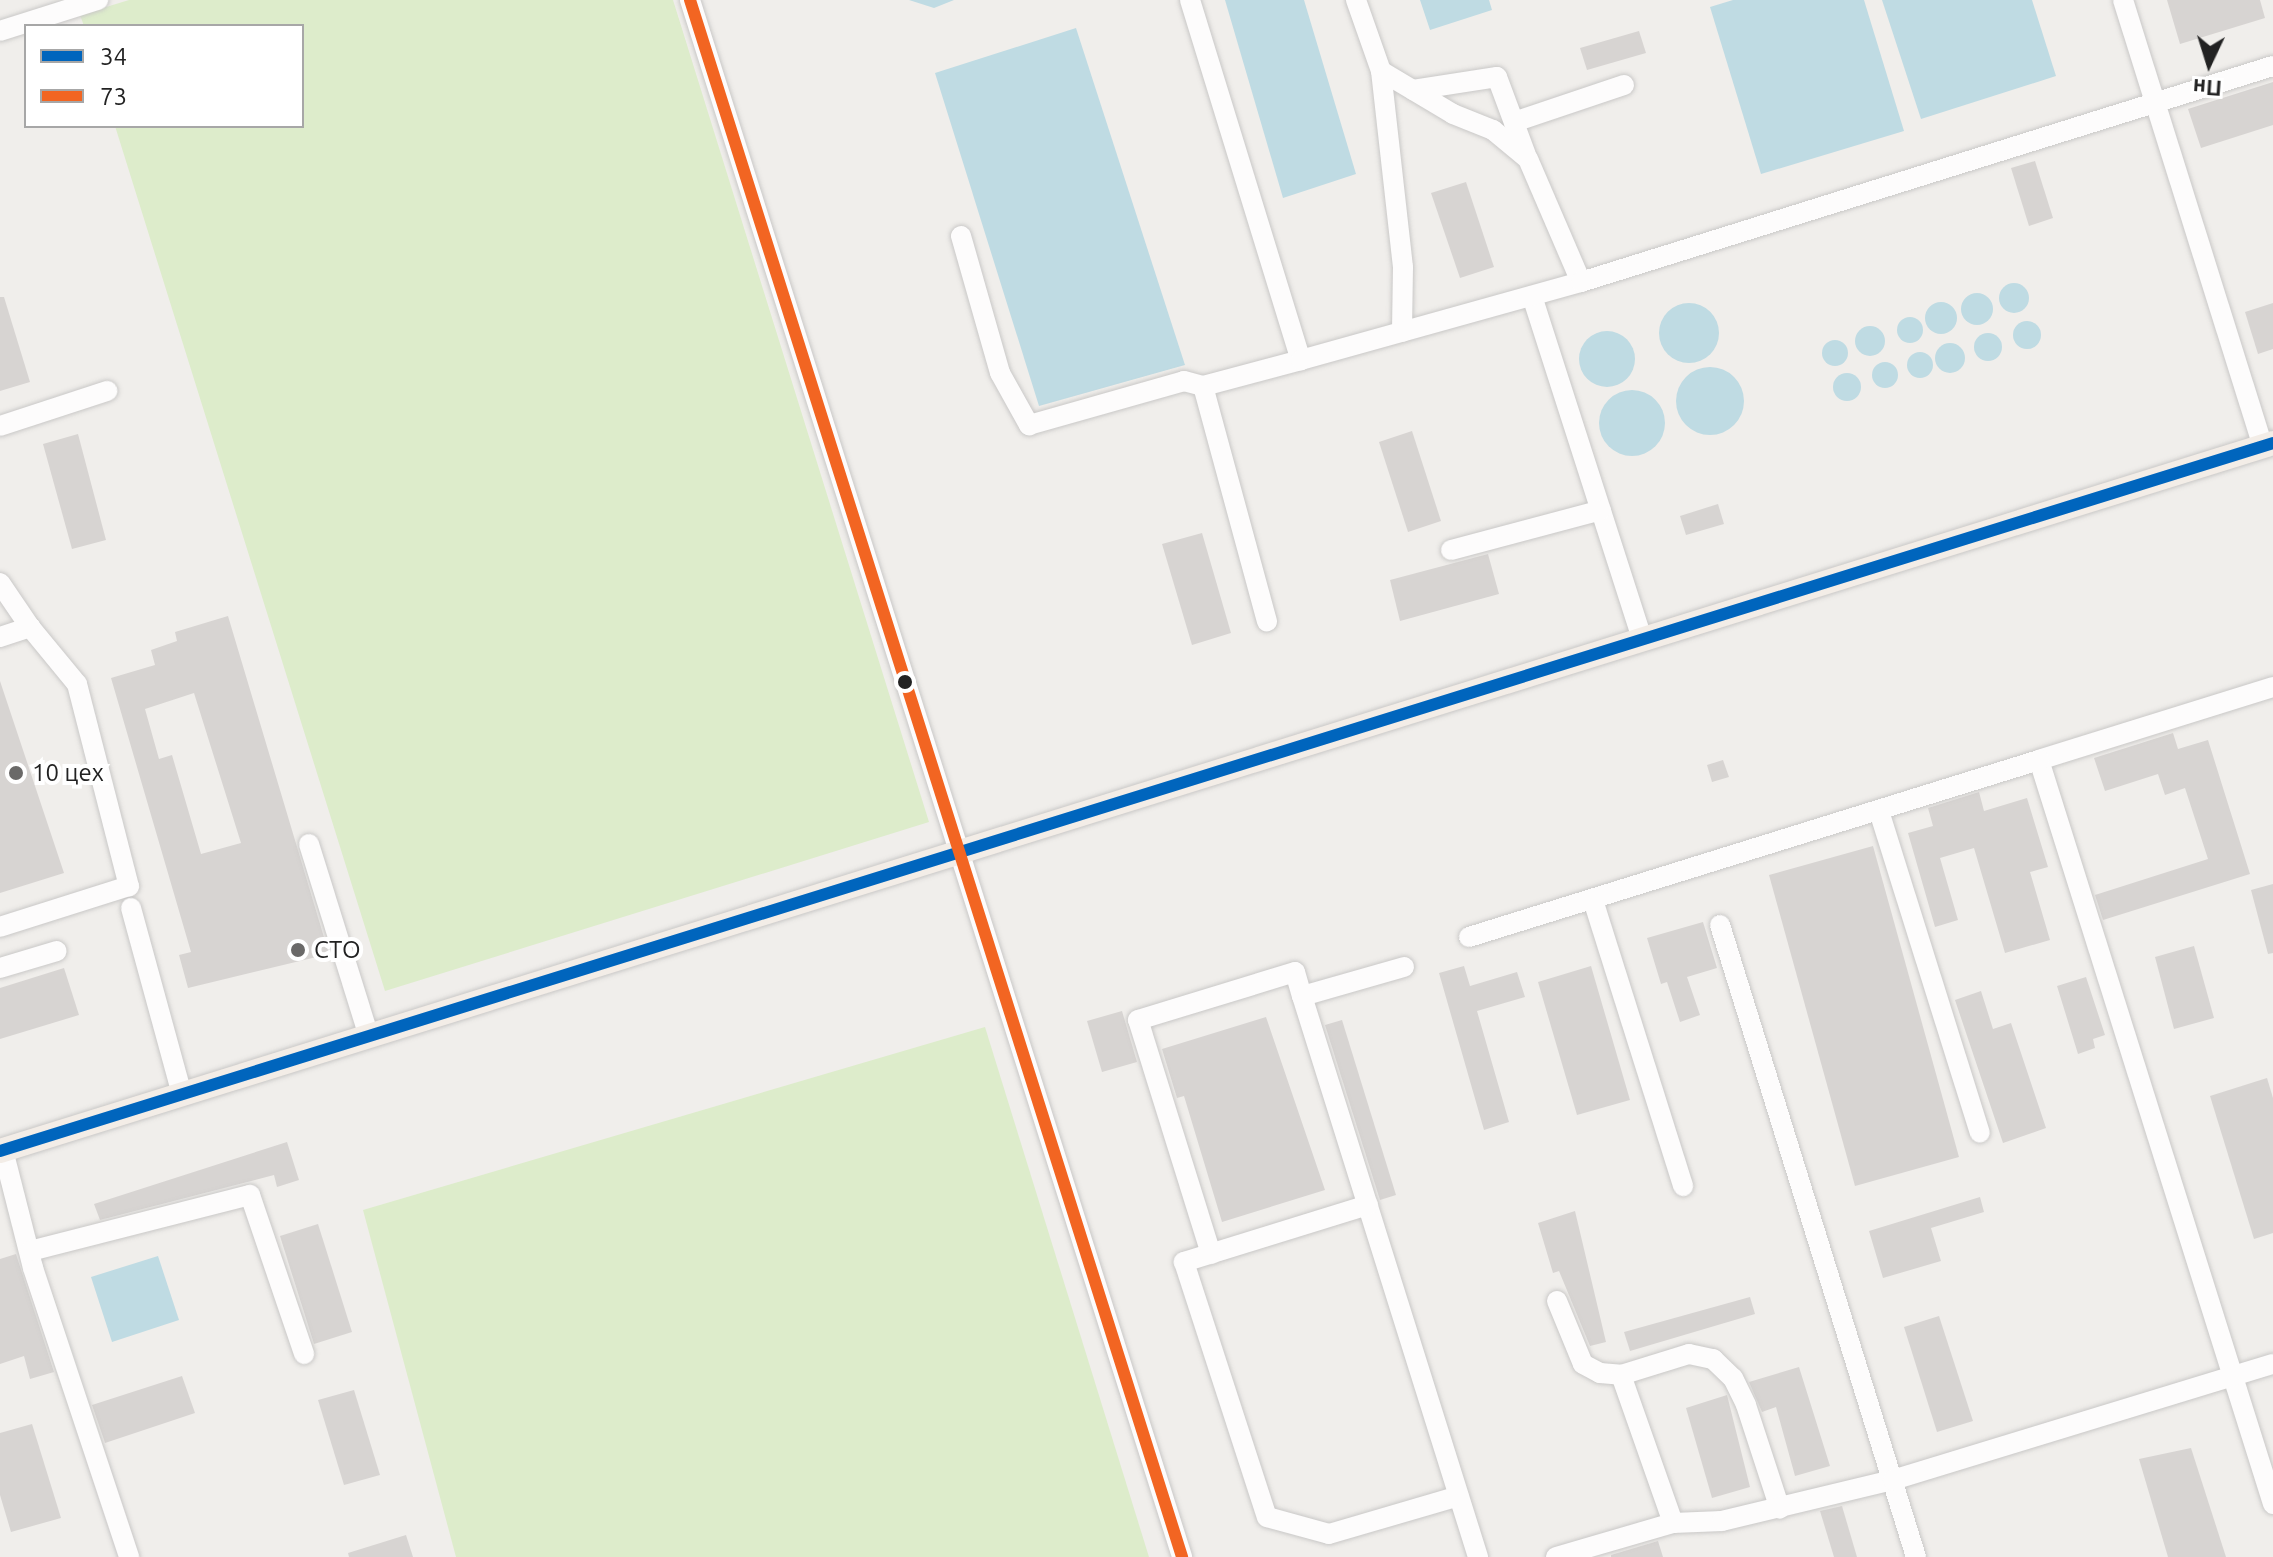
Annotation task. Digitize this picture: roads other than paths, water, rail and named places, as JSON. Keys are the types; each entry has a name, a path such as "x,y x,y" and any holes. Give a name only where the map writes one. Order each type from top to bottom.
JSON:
{"main road":[{"path":"1,1151 2268,445"}],"street":[{"path":"0,31 98,0"},
{"path":"690,0 963,853 1182,1557"},
{"path":"1190,0 1301,360"},
{"path":"1356,0 1381,71 1403,267 1402,332"},
{"path":"2123,0 2268,445"},
{"path":"961,236 1000,373 1029,425 1184,381 1203,386 1581,282 2273,66"},
{"path":"1381,71 1493,130 1528,159"},
{"path":"1413,90 1497,77 1528,159 1581,282"},
{"path":"1514,122 1624,85"},
{"path":"1532,296 1643,641"},
{"path":"1203,386 1267,621"},
{"path":"0,426 107,391"},
{"path":"1451,550 1601,510"},
{"path":"0,583 30,627 77,684 129,886 0,927"},
{"path":"0,637 30,627"},
{"path":"1469,937 2273,687"},
{"path":"2039,760 2273,1504"},
{"path":"1879,811 1980,1133"},
{"path":"309,844 369,1037"},
{"path":"1593,900 1683,1186"},
{"path":"131,908 182,1095"},
{"path":"1720,925 1916,1557"},
{"path":"0,968 57,951"},
{"path":"1302,996 1404,967"},
{"path":"1211,1254 1138,1020 1295,972 1478,1557"},
{"path":"1,1151 30,1251 129,1557"},
{"path":"30,1251 250,1195 304,1354"},
{"path":"1368,1205 1184,1262 1267,1517 1329,1534 1459,1496"},
{"path":"1557,1301 1583,1364 1600,1373 1621,1375 1689,1354 1713,1359 1733,1378 1746,1405 1780,1509"},
{"path":"1556,1557 1673,1523 1722,1521 1893,1480 2273,1364"},
{"path":"1621,1375 1673,1523"}],"water":[{"path":"909,0 954,0 934,8"},
{"path":"1225,0 1304,0 1356,174 1283,198"},
{"path":"1420,0 1489,0 1492,10 1430,30"},
{"path":"1733,0 1864,0 1904,131 1761,174 1710,7"},
{"path":"1882,0 2032,0 2056,76 1921,119"},
{"path":"1076,28 1185,365 1039,406 935,73"},
{"path":"2014,283 2020,284 2028,292 2028,304 2020,312 2014,313 2008,312 2000,304 1999,298 2000,292 2008,284"},
{"path":"1977,293 1988,298 1993,309 1988,320 1977,325 1966,320 1961,309 1966,298"},
{"path":"1941,302 1952,307 1957,318 1952,329 1941,334 1930,329 1925,318 1930,307"},
{"path":"1689,303 1700,305 1710,312 1717,322 1717,344 1710,354 1700,361 1689,363 1678,361 1668,354 1661,344 1659,333 1661,322 1668,312 1678,305"},
{"path":"1910,317 1919,321 1923,330 1919,339 1910,343 1901,339 1897,330 1901,321"},
{"path":"2027,321 2037,325 2041,335 2037,345 2027,349 2017,345 2013,335 2017,325"},
{"path":"1870,326 1881,330 1885,341 1881,352 1870,356 1859,352 1855,341 1859,330"},
{"path":"1607,331 1627,339 1635,359 1627,379 1607,387 1587,379 1579,359 1587,339"},
{"path":"1988,333 1998,337 2002,347 1998,357 1988,361 1978,357 1974,347 1978,337"},
{"path":"1835,340 1844,344 1848,353 1844,362 1835,366 1826,362 1822,353 1826,344"},
{"path":"1950,343 1961,347 1965,358 1961,369 1950,373 1939,369 1935,358 1939,347"},
{"path":"1920,352 1929,356 1933,365 1929,374 1920,378 1911,374 1907,365 1911,356"},
{"path":"1885,362 1894,366 1898,375 1894,384 1885,388 1876,384 1872,375 1876,366"},
{"path":"1710,367 1734,377 1744,401 1734,425 1710,435 1686,425 1676,401 1686,377"},
{"path":"1847,373 1857,377 1861,387 1857,397 1847,401 1837,397 1833,387 1837,377"},
{"path":"1632,390 1645,393 1655,400 1662,410 1665,423 1662,436 1655,446 1645,453 1632,456 1619,453 1609,446 1602,436 1599,423 1602,410 1609,400 1619,393"},
{"path":"158,1256 179,1320 112,1342 91,1277"}],"place":[{"name":"10 цех","path":"16,773"},
{"name":"СТО","path":"298,950"}]}
